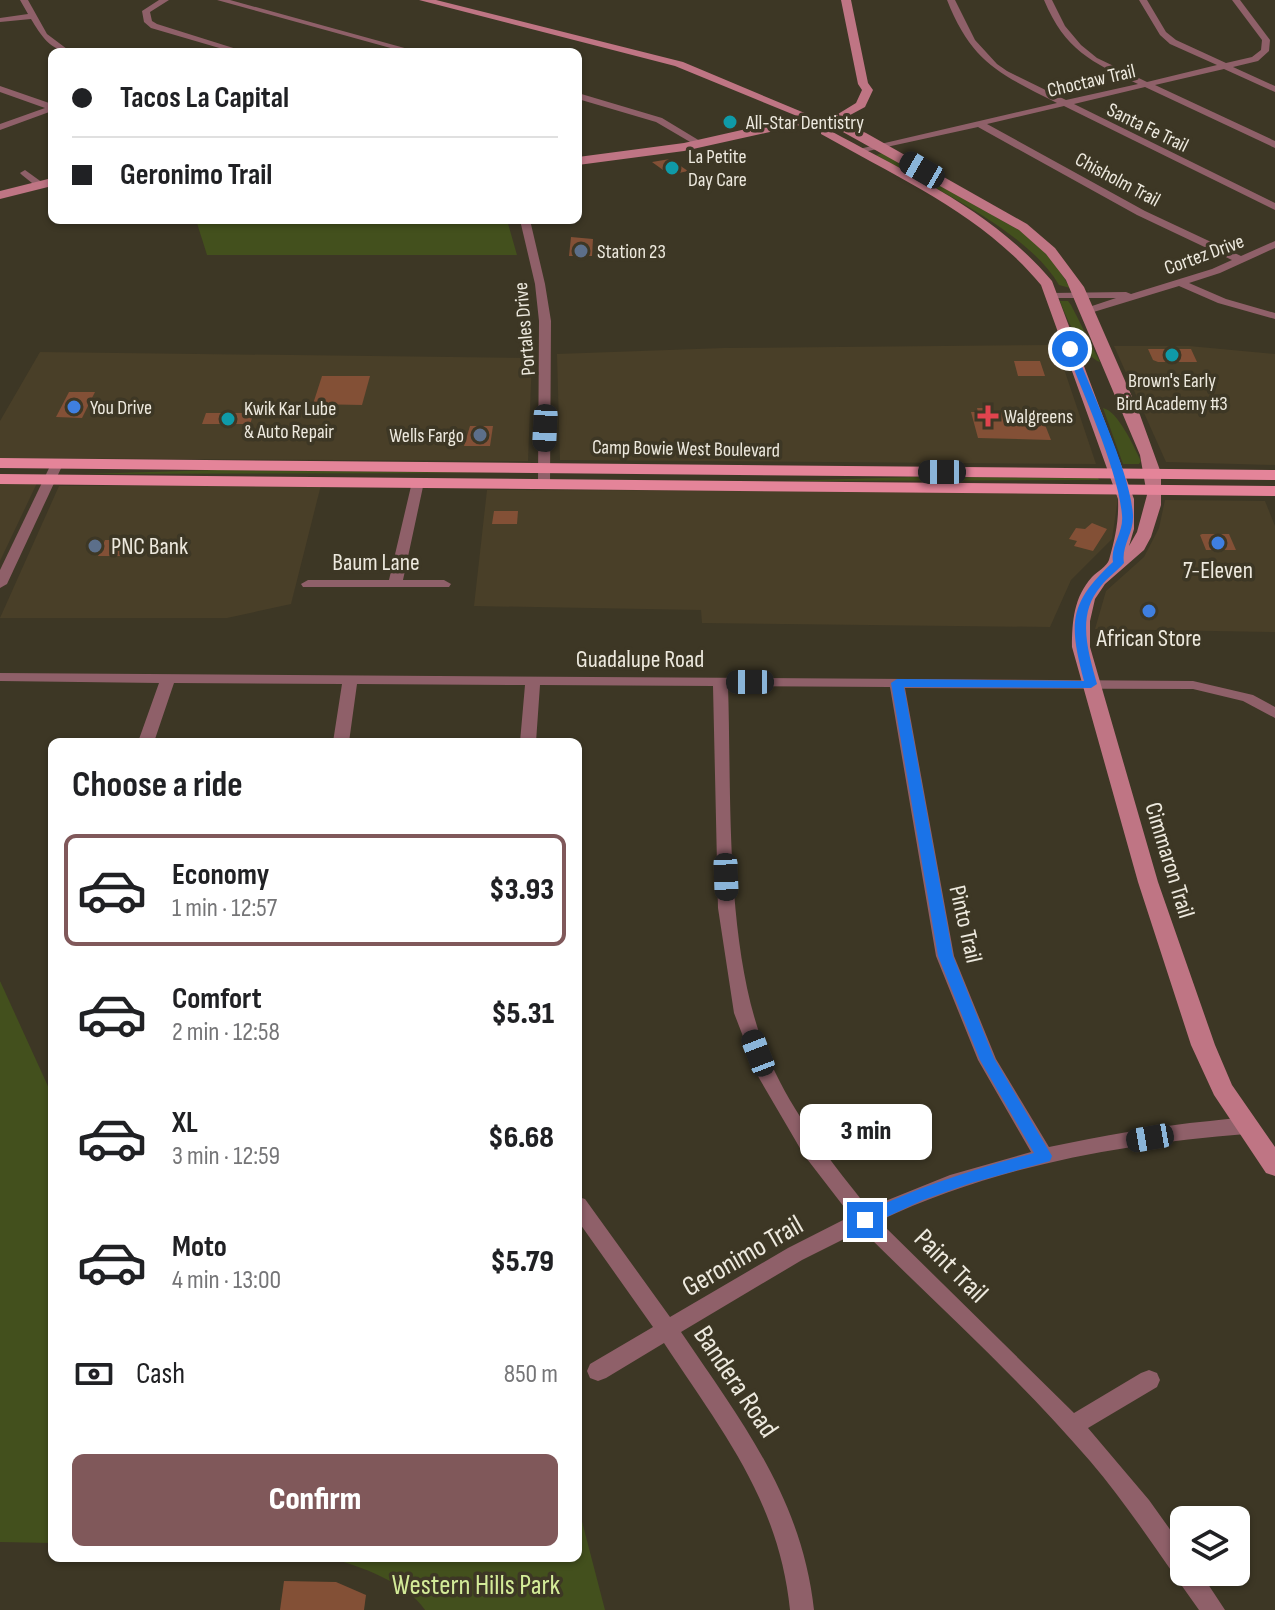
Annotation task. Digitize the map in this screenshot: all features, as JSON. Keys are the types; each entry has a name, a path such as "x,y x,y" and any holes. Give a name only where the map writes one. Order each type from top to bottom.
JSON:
{"main road":[{"path":"424,0 679,64 818,116 862,135 1023,227 1042,242 1075,283 1140,438 1153,482"},
{"path":"582,160 700,144 861,105 867,94 846,0"},
{"path":"818,116 847,102 863,84"},
{"path":"854,109 852,122 862,135"},
{"path":"818,116 820,129 1002,235 1027,258 1047,284 1120,481 1128,517 1124,539 1116,551 1118,563"},
{"path":"0,195 46,183"},
{"path":"1064,332 1074,337 1089,362 1110,366"},
{"path":"1090,400 1113,407 1128,431 1140,438"},
{"name":"Camp Bowie West Boulevard","path":"0,463 53,472 418,482 544,476"},
{"name":"Camp Bowie West Boulevard","path":"0,479 53,472 1120,481 1275,491"},
{"name":"Camp Bowie West Boulevard","path":"1153,482 1275,475"},
{"name":"Cimmaron Trail","path":"1153,482 1145,535 1130,557 1118,563 1094,586 1079,616 1081,647 1148,882 1203,1045 1222,1089 1275,1166"}],"street":[{"path":"24,0 44,35 62,48"},
{"path":"165,0 146,11 148,22 228,48"},
{"path":"221,0 400,48"},
{"name":"Santa Fe Trail","path":"951,0 965,34 985,58 1017,82 1275,207"},
{"path":"1048,0 1064,34 1076,48 1146,85 1275,145"},
{"path":"1143,0 1167,37 1275,89"},
{"name":"Choctaw Trail","path":"862,151 1255,59 1268,46 1236,0"},
{"path":"0,20 32,16"},
{"path":"0,89 48,106"},
{"path":"582,97 659,120 700,144"},
{"path":"0,127 48,109"},
{"name":"Chisholm Trail","path":"980,124 1141,213 1242,260"},
{"path":"25,173 46,183"},
{"name":"Portales Drive","path":"526,224 545,321 544,476"},
{"name":"Cortez Drive","path":"1087,311 1242,260 1275,244"},
{"path":"1179,282 1222,301 1275,316"},
{"name":"Cortez Drive","path":"1051,296 1144,294"},
{"path":"0,584 53,472"},
{"path":"395,584 418,482"},
{"name":"Baum Lane","path":"308,584 444,584"},
{"name":"Guadalupe Road","path":"0,677 1193,685 1248,698 1275,713"},
{"path":"147,738 168,679"},
{"path":"342,738 350,680"},
{"path":"528,738 533,681"},
{"name":"Paint Trail","path":"720,682 727,908 743,1013 766,1073 811,1150 865,1220 1072,1426 1141,1508 1170,1549"},
{"name":"Pinto Trail","path":"897,683 945,956 987,1060 1044,1156"},
{"name":"Geronimo Trail","path":"598,1371 827,1238 956,1181 996,1167 1044,1156 1203,1128 1246,1126"},
{"name":"Bandera Road","path":"582,1211 760,1468 794,1552 802,1610"},
{"path":"1072,1426 1149,1380"},
{"name":"Paint Trail","path":"1196,1586 1213,1610"}],"shaded area":[{"path":"1056,345 1096,464 560,460 557,354 724,348"},
{"path":"1114,346 1189,346 1275,354 1275,465 1166,462"},
{"path":"40,352 532,358 528,461 0,458 0,421"},
{"path":"0,483 37,483 0,561"},
{"path":"321,485 291,604 227,618 0,618 59,486"},
{"path":"487,490 1119,491 1112,539 1071,580 1050,627 702,623 701,610 474,606"},
{"path":"1165,500 1265,501 1275,526 1275,632 1095,629 1106,591 1144,557 1159,528"}],"green space":[{"path":"883,153 1019,230 1048,256 1070,288 1059,285 1025,246 1002,229 876,155"},
{"path":"197,224 508,224 517,255 207,255"},
{"path":"1060,301 1068,301 1071,305 1100,362 1082,345"},
{"path":"1103,408 1125,430 1141,461 1139,464 1123,464"},
{"path":"217,470 513,473 83,474"},
{"path":"913,477 1098,478 1099,480 783,481"},
{"path":"0,981 48,1086 48,1543 0,1542"},
{"name":"Western Hills Park","path":"582,1521 605,1610 425,1610 407,1592 368,1571 342,1562 582,1562"}],"building":[{"name":"La Petite Day Care","path":"670,159 688,171 670,175 652,162"},
{"name":"Station 23","path":"571,237 593,239 592,256 569,256"},
{"name":"Brown's Early Bird Academy #3","path":"1148,349 1191,349 1197,362 1158,362 1153,360"},
{"path":"1014,361 1040,361 1045,376 1018,376"},
{"path":"322,376 370,376 362,405 313,404"},
{"name":"You Drive","path":"69,392 95,392 82,418 56,417"},
{"name":"Walgreens","path":"977,408 991,408 992,412 1040,412 1051,440 978,438 971,412 978,412"},
{"name":"Kwik Kar Lube & Auto Repair","path":"206,413 254,413 250,424 202,424"},
{"name":"Wells Fargo","path":"470,426 493,426 490,446 464,446"},
{"path":"494,511 518,511 517,524 492,524"},
{"path":"1092,523 1107,529 1093,551 1074,546 1077,541 1069,539 1076,528 1085,529"},
{"name":"7-Eleven","path":"1202,534 1229,534 1236,550 1206,550"},
{"path":"117,537 140,540 134,556 98,556 105,540 115,540"},
{"path":"284,1581 336,1582 366,1595 364,1610 280,1610"}],"place":[{"name":"All-Star Dentistry","path":"730,122"},
{"name":"La Petite Day Care","path":"672,168"},
{"name":"Station 23","path":"581,251"},
{"name":"Brown's Early Bird Academy #3","path":"1172,355"},
{"name":"You Drive","path":"74,407"},
{"name":"Walgreens","path":"988,416"},
{"name":"Kwik Kar Lube & Auto Repair","path":"228,419"},
{"name":"Wells Fargo","path":"480,435"},
{"name":"7-Eleven","path":"1218,543"},
{"name":"PNC Bank","path":"95,546"},
{"name":"African Store","path":"1149,611"}],"route":[{"path":"865,1220 917,1195 996,1167 1044,1156 987,1060 945,956 897,683 1091,684 1081,647 1079,616 1094,586 1118,563 1116,551 1124,539 1128,517 1118,474 1070,349"}]}
